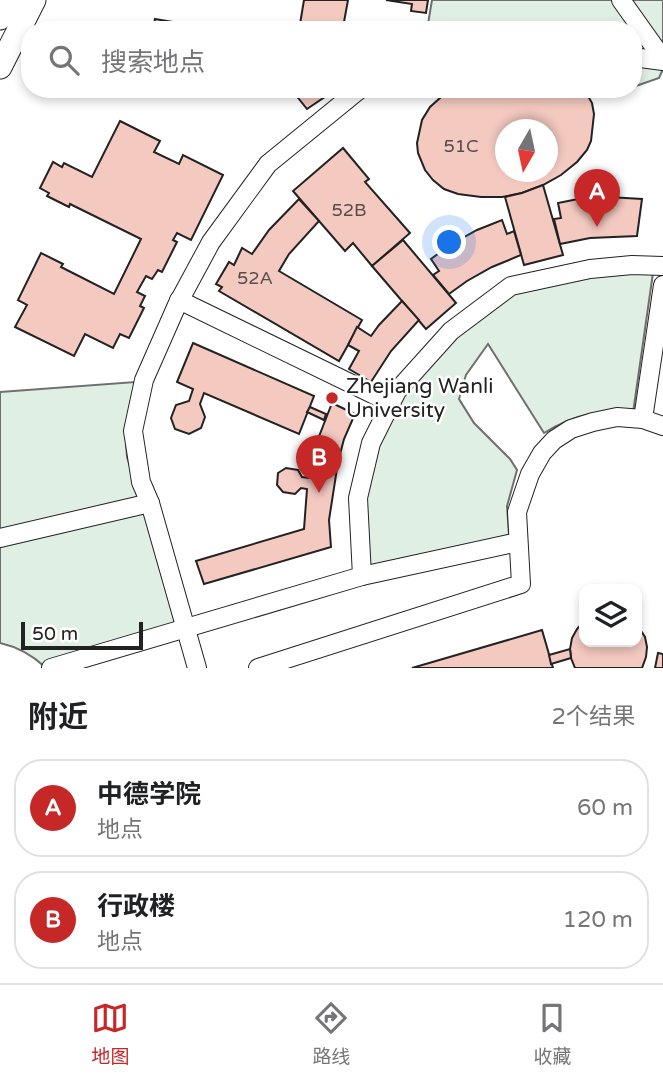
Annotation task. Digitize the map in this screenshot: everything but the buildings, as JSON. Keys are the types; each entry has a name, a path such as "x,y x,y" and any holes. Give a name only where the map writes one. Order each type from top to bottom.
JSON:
{"main road":[{"path":"0,67 7,14 34,0"}],"lane":[{"path":"621,0 636,21"},
{"path":"642,30 663,60"},
{"path":"642,58 663,60"},
{"path":"197,668 150,503 141,482 134,431 144,380 179,300 211,242 268,163 349,98"},
{"path":"362,576 358,498 371,443 397,391 451,331 511,286 590,269 632,265 663,266"},
{"path":"643,419 663,285"},
{"path":"179,300 391,404"},
{"path":"258,668 521,584 517,512 535,463 554,440 571,429 617,417 643,419 663,426"},
{"path":"0,538 150,503"},
{"path":"51,668 362,576 519,542"}],"green space":[{"path":"432,0 663,0 663,69 659,78 642,84 642,21 428,21"},
{"path":"653,273 633,413 586,415 566,421 544,433 488,344 466,375 459,399 474,423 510,459 517,470 507,506 509,535 369,569 361,498 373,445 399,395 453,337 511,291 588,274"},
{"path":"135,382 125,428 127,457 141,500 0,534 0,392"},
{"path":"144,508 182,624 45,667 24,652 0,643 0,545"}],"place":[{"name":"中德学院","path":"597,227"},
{"name":"Zhejiang Wanli University","path":"332,398"},
{"name":"行政楼","path":"319,493"}]}
